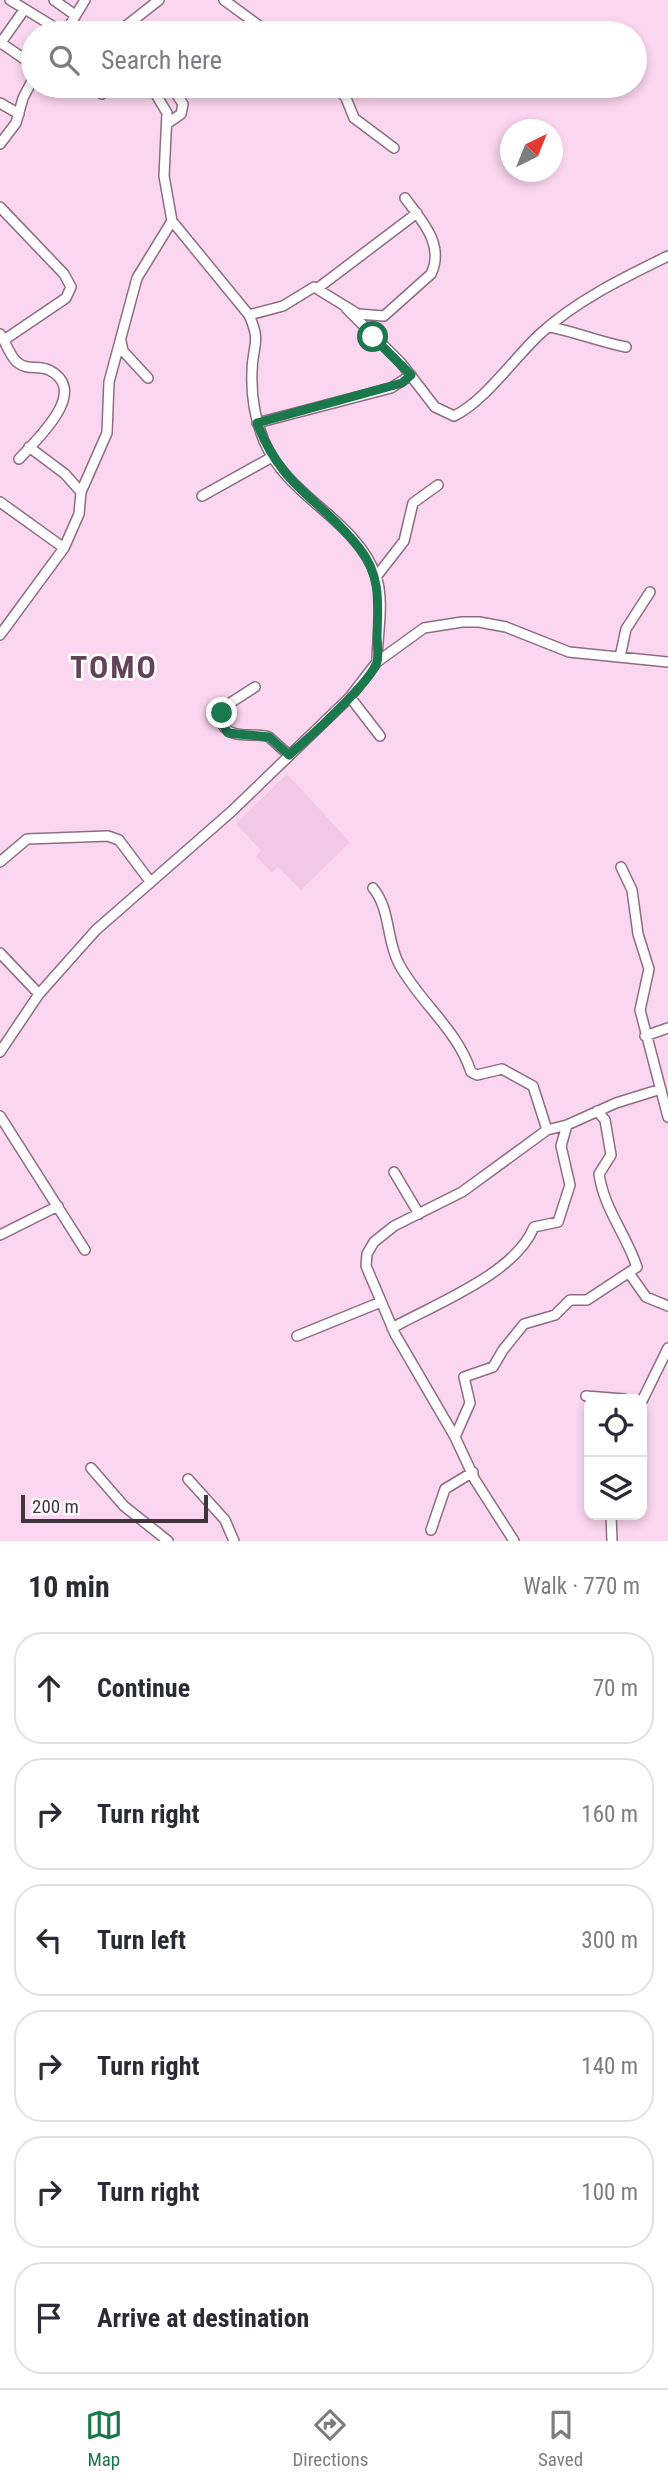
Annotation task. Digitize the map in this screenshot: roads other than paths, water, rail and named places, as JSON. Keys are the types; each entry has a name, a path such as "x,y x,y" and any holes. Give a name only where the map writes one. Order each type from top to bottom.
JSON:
{"street":[{"path":"10,0 43,21"},
{"path":"54,0 75,15"},
{"path":"71,21 86,0"},
{"path":"132,21 159,0"},
{"path":"225,0 254,21"},
{"path":"21,57 1,44 24,10"},
{"path":"0,143 19,114 23,98"},
{"path":"158,98 167,113 164,176 172,222 249,316 258,340 252,375 257,423 272,457 297,488 360,548 376,578 379,595 377,662"},
{"path":"168,123 181,114 183,104 179,98"},
{"path":"346,98 354,118 394,148"},
{"path":"0,103 19,114"},
{"path":"346,308 369,317 384,316 431,275 436,260 433,237 405,198"},
{"path":"0,207 64,274 71,287 66,299 2,337 16,361 24,367 48,370 64,383 65,389 61,406 19,459"},
{"path":"318,288 416,214"},
{"path":"0,635 64,548 79,514 81,492 107,433 109,382 137,278 172,222"},
{"path":"249,316 283,306 314,287 318,288 346,308 411,375 435,407 454,416 550,327 617,281 668,256"},
{"path":"550,327 578,332 602,342 626,347"},
{"path":"121,341 123,351 148,377"},
{"path":"257,423 391,388 411,375"},
{"path":"29,447 65,474 81,492"},
{"path":"202,496 272,457"},
{"path":"376,578 404,541 413,503 438,485"},
{"path":"0,502 64,548"},
{"path":"620,657 626,629 650,592"},
{"path":"0,1052 39,994 88,938 149,880 232,811 350,697 377,662 424,628 462,622 506,627 569,652 668,663"},
{"path":"255,687 227,705 219,718 222,726 228,733 242,737 269,737 289,755"},
{"path":"350,697 380,736"},
{"path":"0,862 27,839 108,836 119,840 149,880"},
{"path":"621,867 632,890 638,934 649,969 640,1010 668,1117"},
{"path":"373,888 383,904 399,964 445,1022 471,1072 477,1075 502,1069 533,1086 547,1130"},
{"path":"0,953 39,994"},
{"path":"645,1036 668,1028"},
{"path":"514,1541 472,1472 455,1437 392,1328 366,1266 367,1254 374,1242 394,1226 462,1192 547,1130 661,1089"},
{"path":"455,1437 470,1403 464,1377 493,1367 524,1325 555,1315 570,1300 587,1300 637,1267 603,1198 599,1174 611,1155 605,1120 597,1111"},
{"path":"0,1116 85,1250"},
{"path":"392,1328 480,1280 521,1251 534,1227 558,1222 570,1185 561,1146 567,1125"},
{"path":"394,1172 419,1214"},
{"path":"0,1235 58,1206"},
{"path":"629,1273 646,1297 668,1306"},
{"path":"297,1336 381,1301"},
{"path":"646,1394 668,1349"},
{"path":"91,1468 124,1506 168,1541"},
{"path":"431,1530 445,1489 472,1472"},
{"path":"188,1479 225,1520 234,1541"},
{"path":"611,1520 612,1541"}],"district":[{"name":"TOMO","path":"114,667"}]}
